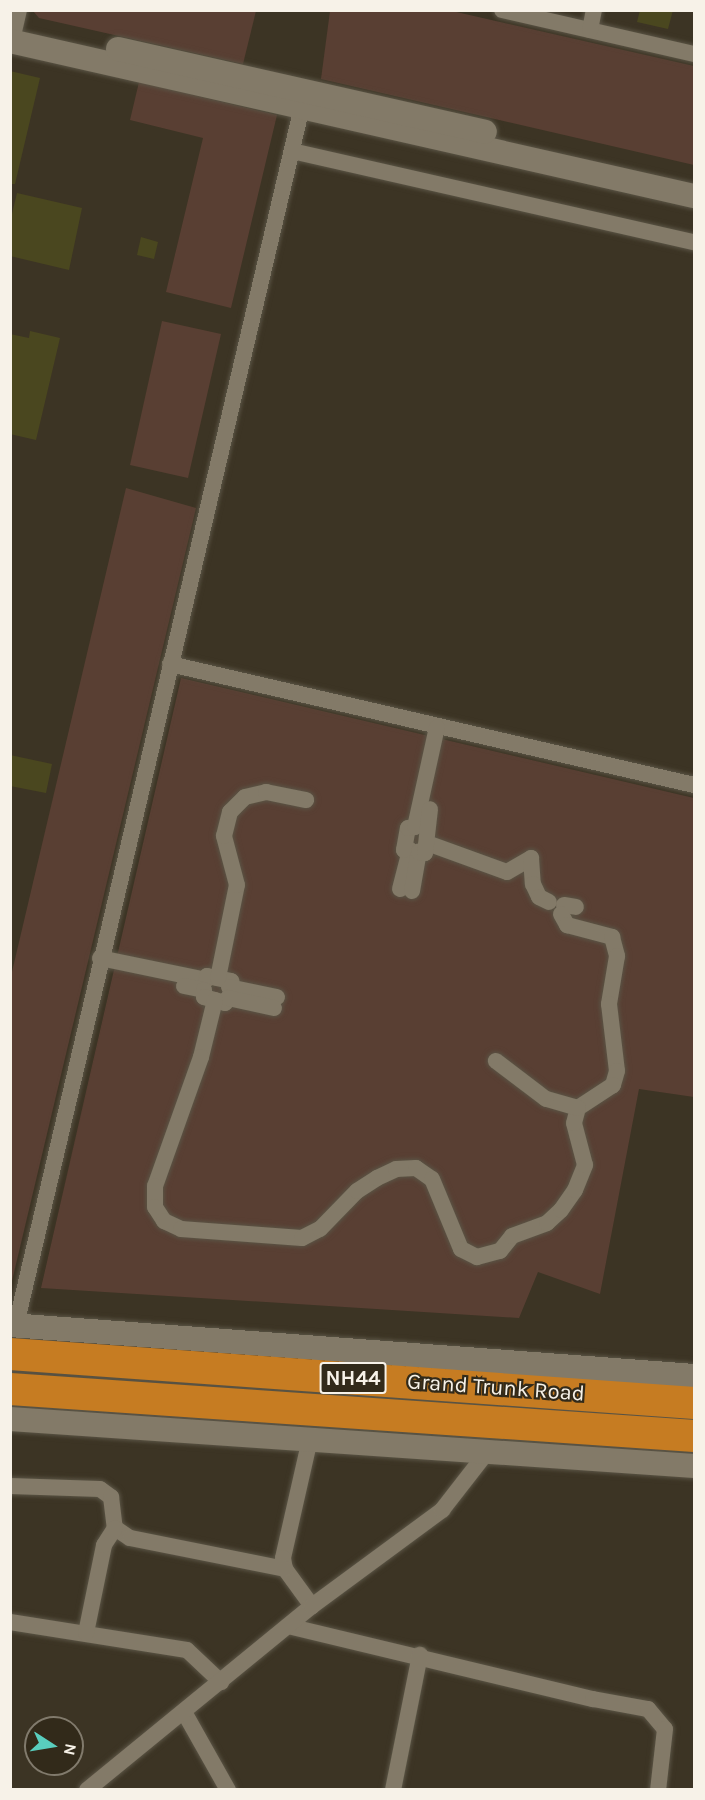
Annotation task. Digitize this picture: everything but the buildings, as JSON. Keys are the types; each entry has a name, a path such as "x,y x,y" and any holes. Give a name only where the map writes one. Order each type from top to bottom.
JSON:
{"highway":[{"name":"Grand Trunk Road","path":"12,1335 694,1403"},
{"name":"Grand Trunk Road","path":"10,1389 694,1436"}],"street":[{"path":"502,10 694,54"},
{"path":"590,30 594,10"},
{"path":"12,26 694,196"},
{"path":"304,99 12,1335 694,1376"},
{"path":"304,99 694,179"},
{"path":"292,151 694,242"},
{"path":"170,664 694,785"},
{"path":"443,728 425,830 429,831 425,853 419,852 406,890 410,850 404,850 408,828 415,827 443,728"},
{"path":"218,978 237,885 224,836 230,812 245,797 266,792 306,800"},
{"path":"215,1000 201,1057 155,1186 155,1207 164,1221 181,1229 302,1238 320,1229 357,1191 377,1178 396,1168 416,1168 432,1179 461,1249 477,1257 500,1251 512,1236 547,1223 575,1190 585,1165 574,1124 578,1108 613,1085 617,1071 609,1004 617,956 612,937 567,925 562,907 539,897 533,884 531,858 507,872 427,843"},
{"path":"99,963 206,980 207,976 218,978 231,981 229,987 275,1002 228,998 225,1003 204,997 204,990 99,963"},
{"path":"496,1061 546,1099 578,1108"},
{"path":"10,1419 694,1466"},
{"path":"310,1439 285,1547 285,1569 312,1606"},
{"path":"87,1790 312,1606 442,1510 488,1451"},
{"path":"10,1486 73,1487 108,1492 116,1528 130,1538 285,1569"},
{"path":"86,1633 104,1545 116,1528"},
{"path":"10,1622 187,1650 221,1682"},
{"path":"288,1626 420,1655 593,1700 648,1709 665,1729 658,1790"},
{"path":"393,1790 420,1655"},
{"path":"184,1712 228,1790"}],"shaded area":[{"path":"33,11 256,11 243,64 39,18"},
{"path":"330,11 452,11 694,66 694,165 321,79"},
{"path":"139,82 277,115 231,308 166,292 203,138 130,120"},
{"path":"162,321 221,334 188,478 130,465"},
{"path":"126,488 196,508 11,1285 11,976"},
{"path":"181,678 694,798 694,1097 639,1089 600,1294 538,1272 519,1318 41,1288"}]}
